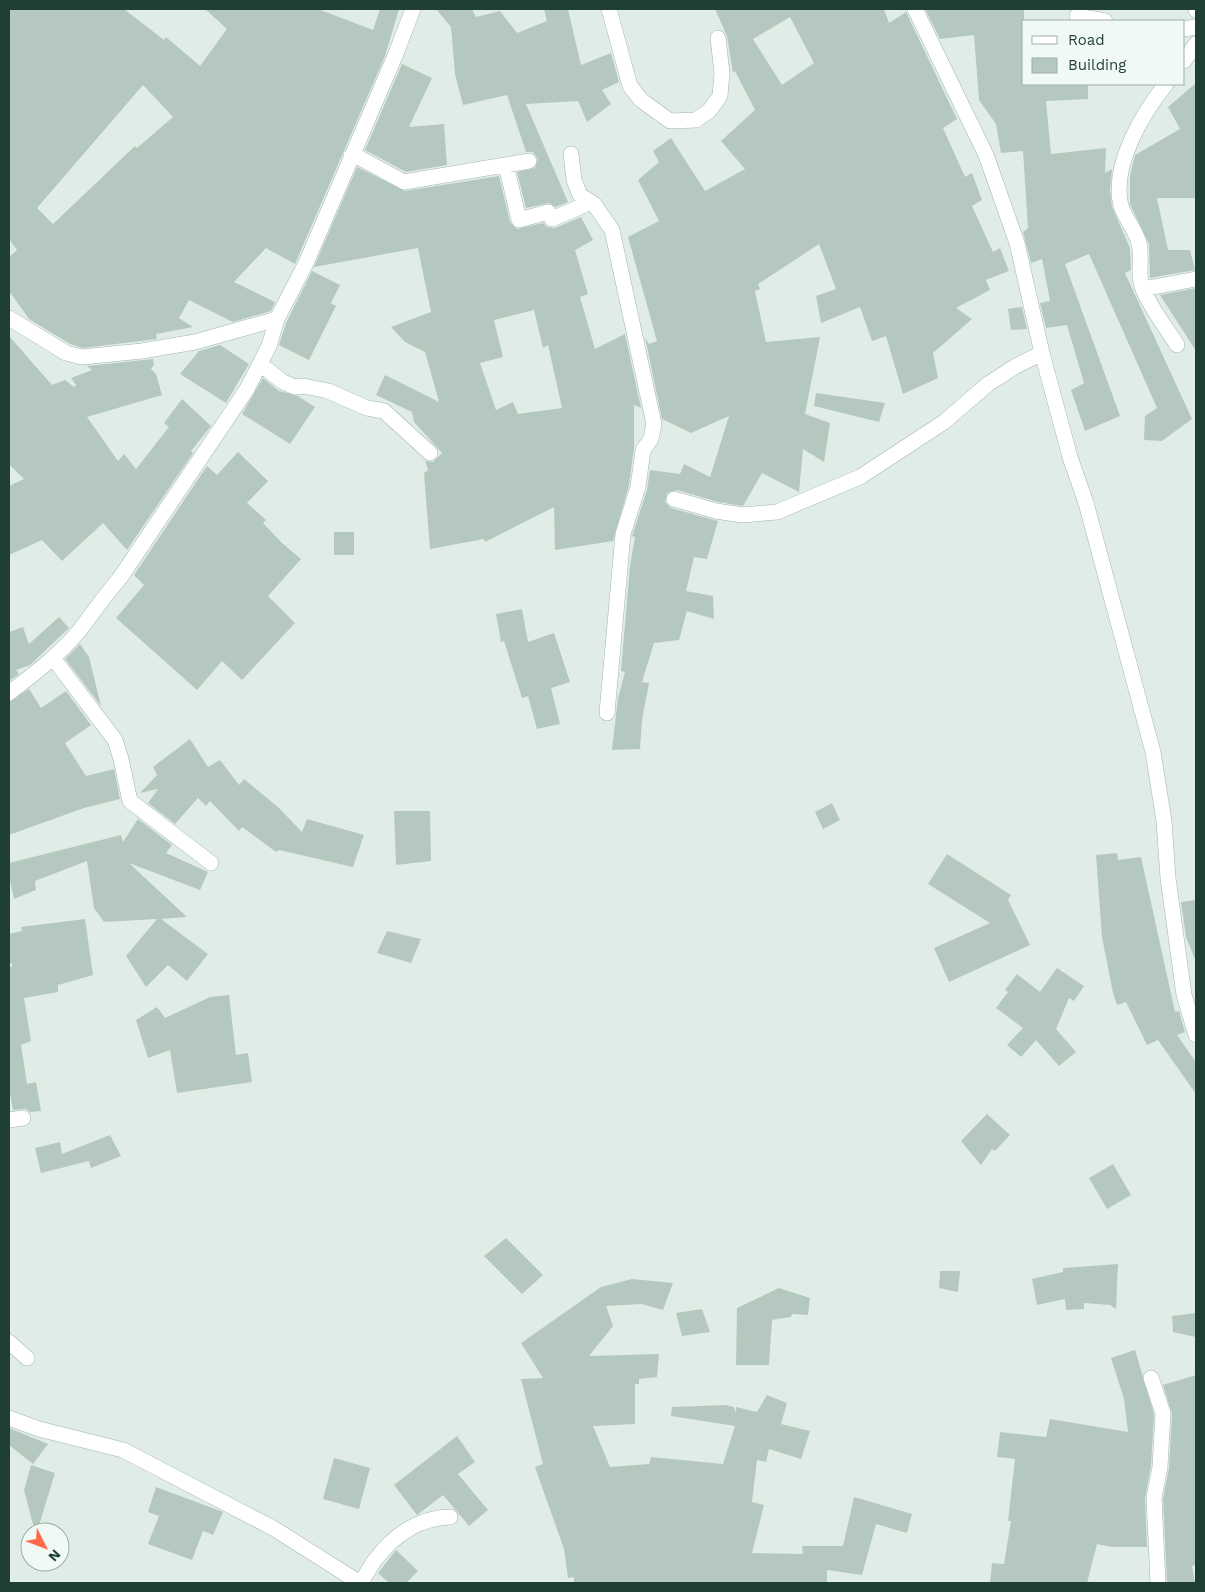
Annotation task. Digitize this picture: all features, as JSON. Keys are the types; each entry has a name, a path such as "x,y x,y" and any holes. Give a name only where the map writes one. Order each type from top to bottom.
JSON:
{"street":[{"path":"9,693 53,658 79,631 120,578 247,388 269,346 277,319 306,263 355,157 413,9"},
{"path":"609,9 630,86 641,100 670,121 696,120 709,111 720,96 722,73 718,38"},
{"path":"915,9 979,140 1001,194 1017,242 1042,353 1070,457 1086,503 1153,752 1164,821 1168,878 1184,996 1196,1035"},
{"path":"1077,16 1099,20"},
{"path":"1185,60 1196,44"},
{"path":"1165,85 1150,104 1140,122 1123,162 1118,184 1121,206 1138,241 1141,257 1139,270 1143,289 1178,345"},
{"path":"571,154 574,180 580,194 598,209 612,230 654,424 650,439 643,450 638,487 623,534 607,713"},
{"path":"355,157 376,166 404,182 529,161"},
{"path":"506,165 519,220 548,212 552,220 589,203"},
{"path":"1143,289 1196,279"},
{"path":"9,318 66,354 82,357 142,351 195,342 277,319"},
{"path":"674,499 716,511 742,515 777,512 860,477 944,422 1002,374 1042,353"},
{"path":"260,364 283,382 295,387 304,386 328,391 360,406 384,411 430,453"},
{"path":"53,658 94,715 115,740 130,800 211,863"},
{"path":"9,1342 26,1358"},
{"path":"1151,1378 1163,1413 1160,1468 1154,1498 1158,1583"},
{"path":"9,1418 39,1429 123,1450 273,1528 360,1583 374,1561 400,1534 432,1518 450,1517"}],"building":[{"path":"9,9 124,9 164,40 166,37 200,66 227,29 205,9 318,9 373,30 380,9 399,9 385,56 295,264 266,248 234,282 275,302 271,311 233,322 189,300 179,318 193,327 156,334 157,339 83,348 70,344 29,319 9,291 9,257 17,250 9,239","holes":["143,85 173,117 137,148 135,146 53,224 37,208"]},
{"path":"436,9 472,9 476,17 500,11 517,33 547,21 544,9 568,9 581,65 611,53 619,82 602,90 611,104 587,122 578,101 526,104 568,202 556,207 549,203 526,208 517,172 535,168 538,159 533,152 526,152 507,95 463,105 455,74 451,27"},
{"path":"715,9 884,9 889,23 906,12 957,119 943,128 965,177 972,173 982,200 972,206 993,252 1000,248 1009,271 986,280 990,290 956,308 972,319 933,353 938,378 903,394 886,336 872,341 860,307 821,323 816,296 836,289 819,244 758,284 760,289 755,291 766,342 820,337 805,414 830,423 824,462 803,449 799,492 762,473 743,506 718,502 677,490 667,493 665,502 671,508 718,521 707,559 694,557 686,591 713,596 714,619 687,611 679,640 654,643 642,682 649,683 642,720 640,749 612,750 618,698 625,672 621,671 630,566 635,537 632,536 647,490 650,470 680,474 684,464 710,477 729,416 691,433 662,419 645,337 649,344 657,341 628,237 659,221 638,180 659,162 653,151 671,138 705,191 745,169 721,141 755,110 735,71 733,73 727,36","holes":["790,17 814,63 782,85 753,39"]},
{"path":"925,9 1024,9 1024,20 1022,20 1022,85 1088,85 1088,99 1046,101 1051,154 1106,148 1105,173 1112,169 1110,190 1112,207 1130,248 1131,270 1125,273 1192,419 1162,441 1144,440 1145,416 1157,408 1089,254 1065,264 1120,416 1085,431 1071,390 1084,383 1067,325 1046,328 1040,303 1050,301 1042,259 1031,263 1023,232 1028,228 1023,151 1001,153 996,124 979,100 974,35 940,39"},
{"path":"402,64 432,78 409,127 444,124 447,165 406,172 365,150"},
{"path":"1196,83 1196,198 1157,198 1168,250 1190,250 1195,270 1150,278 1149,244 1130,204 1130,176 1135,155 1180,129 1168,107"},
{"path":"357,167 405,191 499,176 510,222 517,229 543,223 547,227 555,228 581,217 593,240 575,250 588,294 580,297 595,349 625,334 641,408 634,405 634,448 629,485 613,541 555,550 554,507 485,542 484,539 430,549 424,473 428,470 425,461 433,462 442,453 414,422 412,412 376,395 385,375 439,402 425,352 405,342 391,327 431,312 418,248 314,267","holes":["534,310 543,348 548,345 562,408 518,414 513,402 496,410 480,363 503,357 494,320"]},
{"path":"312,271 340,285 331,303 336,306 309,360 279,345 286,323"},
{"path":"1196,288 1196,351 1160,295"},
{"path":"1022,307 1027,329 1011,330 1008,309"},
{"path":"9,336 52,385 65,380 74,387 76,385 71,378 92,370 87,366 153,359 154,365 151,369 156,374 162,395 87,417 118,461 124,454 136,469 169,427 164,423 182,399 211,426 191,451 193,453 127,550 103,523 62,561 42,540 9,555 9,486 24,479 9,464"},
{"path":"220,345 249,364 226,403 180,374 199,351"},
{"path":"263,378 279,391 298,396 315,407 290,444 242,414"},
{"path":"816,393 885,403 879,422 814,406"},
{"path":"238,452 268,481 247,503 266,520 263,523 282,543 301,559 268,596 295,623 242,680 222,661 197,690 116,618 144,585 134,575 207,466 217,475"},
{"path":"334,532 354,532 354,555 334,555"},
{"path":"522,609 528,642 554,633 570,682 551,688 560,724 537,729 528,696 522,698 504,641 501,642 496,614"},
{"path":"59,617 69,628 30,665 16,670 19,674 9,681 9,632 23,627 29,644"},
{"path":"80,644 89,657 101,706 65,659"},
{"path":"29,689 41,708 66,691 91,725 65,743 86,776 114,769 120,799 84,808 9,835 9,702"},
{"path":"190,739 208,767 220,760 239,785 244,779 279,808 302,832 307,819 364,835 353,867 279,850 276,852 242,827 239,831 210,801 206,806 198,798 175,824 148,803 158,789 140,793 157,775 153,767"},
{"path":"832,803 840,820 823,829 815,812"},
{"path":"394,811 430,811 431,861 396,865"},
{"path":"138,819 172,845 166,853 208,872 200,890 129,863 187,917 161,919 208,954 187,981 168,965 146,987 126,956 157,919 104,922 94,908 87,861 35,881 36,890 14,899 9,876 9,863 121,835 123,842"},
{"path":"1117,853 1118,860 1141,857 1175,1012 1179,1011 1185,1032 1177,1035 1196,1062 1196,1094 1158,1040 1147,1045 1126,1002 1117,1005 1113,993 1102,937 1096,855"},
{"path":"947,854 1011,895 1008,900 1030,945 949,982 934,948 990,923 928,884"},
{"path":"1196,900 1196,962 1186,937 1181,902"},
{"path":"85,919 93,975 58,985 58,992 24,998 31,1041 21,1045 27,1084 36,1082 41,1111 13,1110 9,1088 9,967 12,967 12,963 9,964 9,934 22,931 21,927"},
{"path":"387,931 421,939 411,963 377,953"},
{"path":"1057,968 1084,986 1074,1001 1069,998 1056,1029 1076,1052 1059,1066 1036,1040 1021,1057 1007,1045 1023,1028 996,1008 1008,992 1005,990 1017,974 1040,992"},
{"path":"229,995 236,1055 248,1053 252,1082 177,1093 170,1050 148,1058 136,1020 157,1007 165,1018 210,997"},
{"path":"987,1114 1010,1135 995,1151 992,1149 981,1165 961,1141"},
{"path":"110,1135 121,1156 91,1168 89,1161 41,1173 35,1148 60,1142 62,1154"},
{"path":"1113,1164 1131,1195 1107,1209 1089,1178"},
{"path":"506,1238 543,1275 522,1294 484,1256"},
{"path":"1118,1264 1116,1309 1110,1305 1084,1303 1084,1309 1066,1310 1065,1299 1037,1305 1032,1279 1063,1272 1063,1268"},
{"path":"940,1271 960,1271 958,1292 939,1288"},
{"path":"632,1279 673,1283 663,1310 642,1304 606,1306 613,1326 589,1356 659,1354 657,1377 639,1379 639,1384 635,1384 635,1424 593,1426 610,1467 649,1464 651,1457 723,1464 735,1426 671,1416 672,1407 725,1405 734,1407 736,1413 736,1407 757,1412 767,1395 787,1403 781,1424 810,1431 801,1459 769,1449 766,1462 757,1460 752,1502 764,1505 752,1553 803,1554 802,1546 843,1546 854,1497 912,1514 907,1533 876,1524 862,1575 827,1570 827,1583 574,1583 574,1577 568,1578 564,1549 535,1467 543,1464 521,1379 543,1378 521,1343 601,1287"},
{"path":"779,1288 810,1298 808,1315 792,1314 791,1317 772,1320 769,1365 736,1365 737,1308"},
{"path":"702,1309 710,1332 682,1336 676,1313"},
{"path":"1196,1313 1196,1337 1173,1332 1172,1316"},
{"path":"1135,1350 1154,1414 1151,1466 1145,1498 1147,1547 1112,1547 1097,1544 1087,1583 990,1583 992,1563 1004,1564 1011,1521 1008,1521 1015,1459 997,1457 1000,1432 1046,1437 1050,1419 1128,1432 1124,1399 1111,1358"},
{"path":"1196,1375 1196,1565 1192,1566 1195,1583 1167,1583 1163,1499 1169,1468 1172,1414 1163,1385"},
{"path":"9,1428 48,1444 33,1464 9,1445"},
{"path":"457,1436 475,1462 458,1474 488,1510 469,1526 443,1495 417,1515 394,1485"},
{"path":"334,1458 370,1468 359,1509 323,1499"},
{"path":"31,1465 55,1473 40,1522 32,1522 24,1490"},
{"path":"156,1487 223,1512 213,1535 203,1531 192,1560 148,1544 159,1516 148,1512"},
{"path":"396,1550 418,1571 406,1583 389,1583 378,1573"}]}
